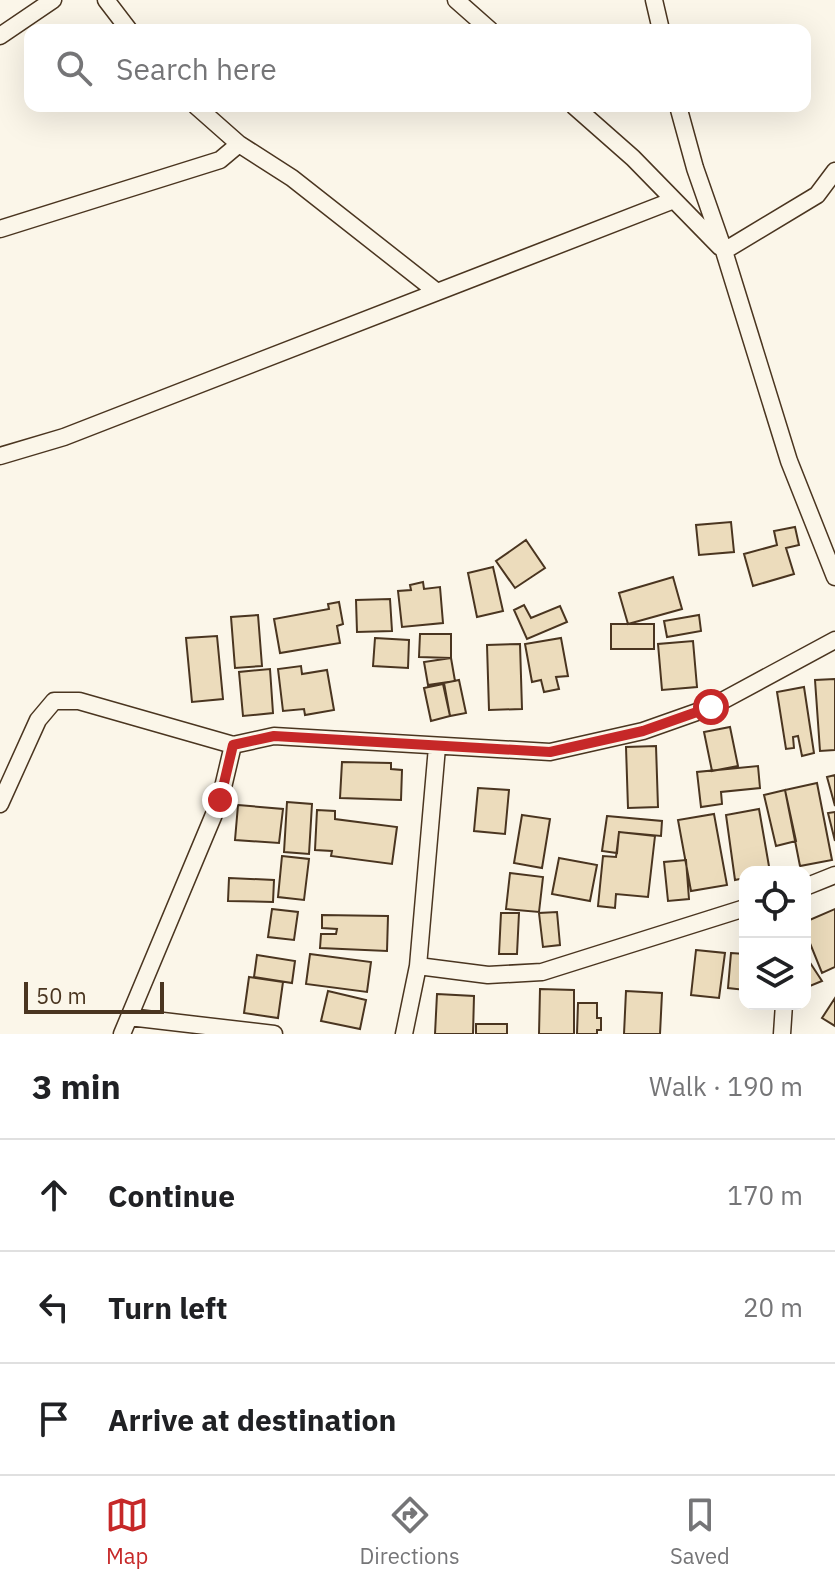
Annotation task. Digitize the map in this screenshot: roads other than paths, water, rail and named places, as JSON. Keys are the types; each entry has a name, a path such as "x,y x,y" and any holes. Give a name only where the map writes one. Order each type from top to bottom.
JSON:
{"street":[{"path":"0,36 53,0"},
{"path":"106,0 124,24"},
{"path":"456,0 483,24"},
{"path":"654,0 660,24"},
{"path":"203,112 239,144 292,178 437,292"},
{"path":"581,112 633,158 724,251"},
{"path":"680,112 789,461 835,577"},
{"path":"0,229 220,160 239,144"},
{"path":"724,251 817,195 835,171"},
{"path":"0,456 64,437 674,200"},
{"path":"0,804 38,720 54,701 79,701 233,745 274,736 550,752 643,731 711,707 835,640"},
{"path":"122,1034 220,800 233,745"},
{"path":"404,1034 418,966 437,747"},
{"path":"811,885 835,875"},
{"path":"418,966 488,975 542,972 739,910"},
{"path":"782,1034 784,1010"},
{"path":"129,1017 274,1034"}]}
